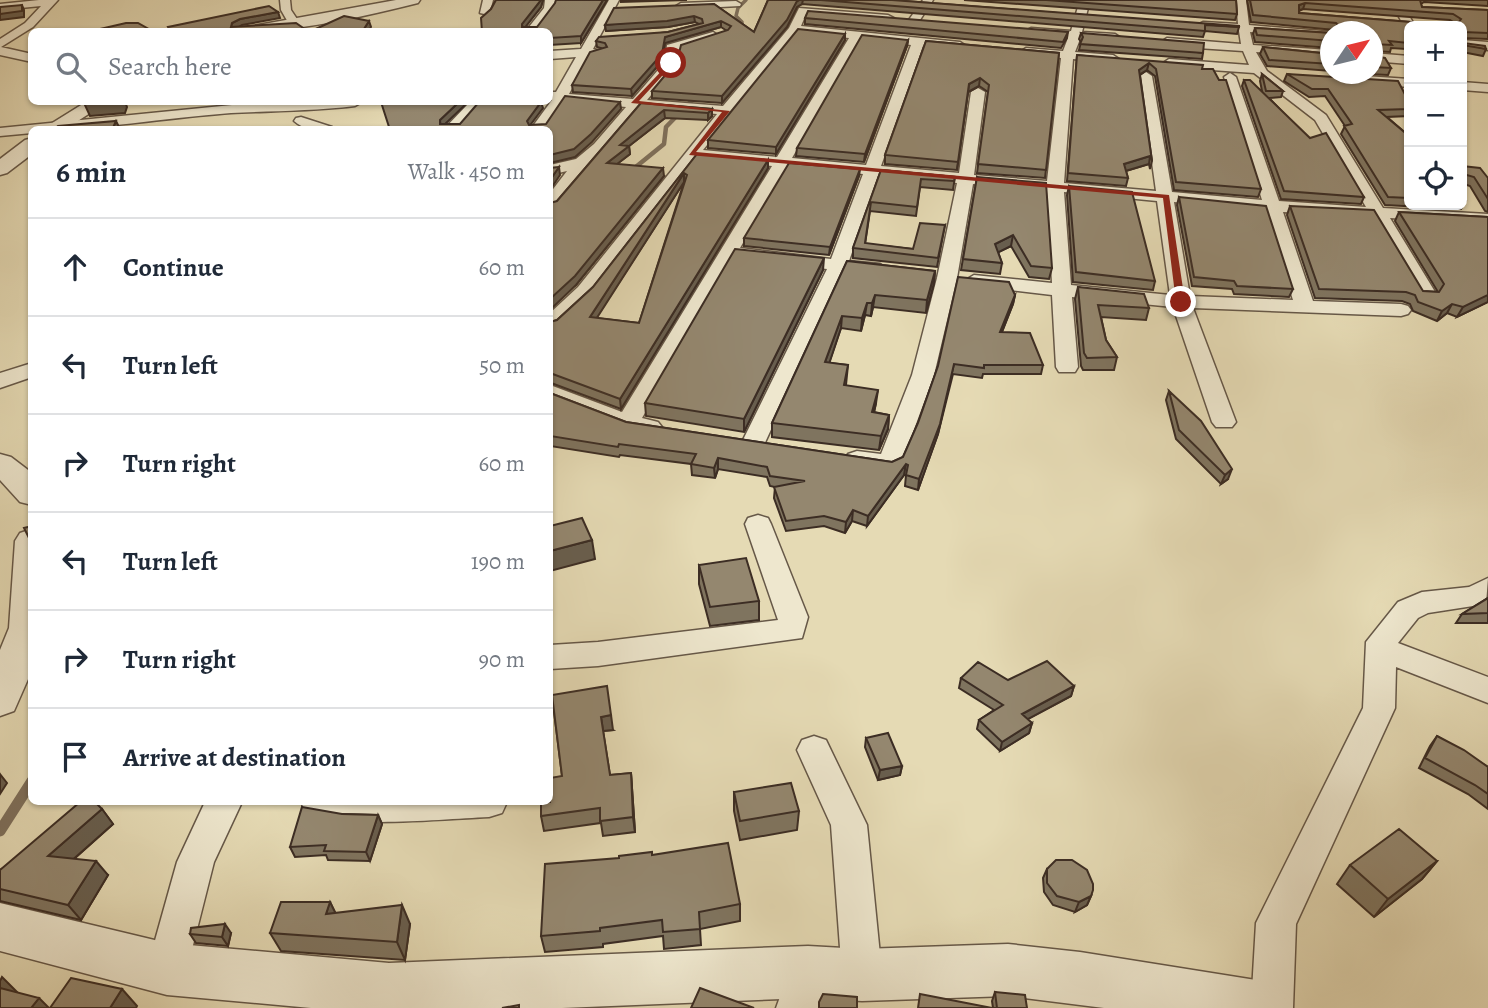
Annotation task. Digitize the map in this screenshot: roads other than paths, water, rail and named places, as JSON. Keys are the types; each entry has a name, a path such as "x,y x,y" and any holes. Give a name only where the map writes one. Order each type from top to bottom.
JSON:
{"street":[{"path":"285,0 286,10 293,22"},
{"path":"262,28 364,12 413,0"},
{"path":"485,13 488,0"},
{"path":"533,28 548,8 550,0"},
{"path":"0,7 52,1"},
{"path":"0,44 29,24 52,1"},
{"path":"1068,367 1055,187 1068,56 1084,10 1102,1"},
{"path":"913,2 931,2"},
{"path":"914,21 931,2"},
{"path":"673,6 736,4"},
{"path":"1392,4 1410,7"},
{"path":"1392,4 1408,21"},
{"path":"553,321 585,291 794,29 805,5 927,22"},
{"path":"615,6 599,38 585,53 555,97 727,111"},
{"path":"1241,8 1249,48 1260,71 1311,106 1380,215 1426,295"},
{"path":"1394,23 1404,24"},
{"path":"0,27 29,24"},
{"path":"1191,24 1320,33"},
{"path":"694,28 719,29"},
{"path":"553,200 581,163 599,147 671,63 674,54 665,49 719,29"},
{"path":"794,29 972,47"},
{"path":"1021,30 1129,39"},
{"path":"627,423 857,35"},
{"path":"753,444 838,265 918,41"},
{"path":"1156,41 1320,53"},
{"path":"1467,44 1488,46"},
{"path":"0,51 28,59"},
{"path":"553,55 610,51"},
{"path":"1013,51 1122,60"},
{"path":"1383,58 1404,60"},
{"path":"0,61 28,59"},
{"path":"1224,422 1181,302 1148,69 1260,71 1289,75"},
{"path":"1230,77 1305,307"},
{"path":"1383,81 1404,83"},
{"path":"1467,86 1488,88"},
{"path":"833,456 890,463 923,375 940,277 966,178 978,92"},
{"path":"56,126 93,105"},
{"path":"71,126 268,105 318,126"},
{"path":"301,119 345,105"},
{"path":"454,126 474,105"},
{"path":"539,126 551,105"},
{"path":"0,132 28,130"},
{"path":"0,169 28,147"},
{"path":"692,154 1270,206 1380,215 1483,219"},
{"path":"553,169 581,163"},
{"path":"1467,200 1483,219"},
{"path":"729,252 892,271"},
{"path":"940,277 1181,302 1401,310"},
{"path":"0,381 28,370"},
{"path":"553,392 627,423 677,431"},
{"path":"728,440 779,448"},
{"path":"553,657 598,654 791,630 793,617 758,524"},
{"path":"1272,1008 1276,923 1379,708 1381,642 1408,610 1422,603 1476,597 1488,588"},
{"path":"0,700 28,628"},
{"path":"1381,649 1488,690"},
{"path":"814,750 849,825 862,975"},
{"path":"167,969 189,878 211,821 222,805"},
{"path":"0,927 167,969 388,989 600,995 803,990 862,975 1008,970 1078,993 1262,1008"}],"waterway":[{"path":"738,32 742,28 742,22 736,16 738,8 746,0"},
{"path":"632,170 664,144 666,127 699,93"},
{"path":"0,831 28,787"}]}
